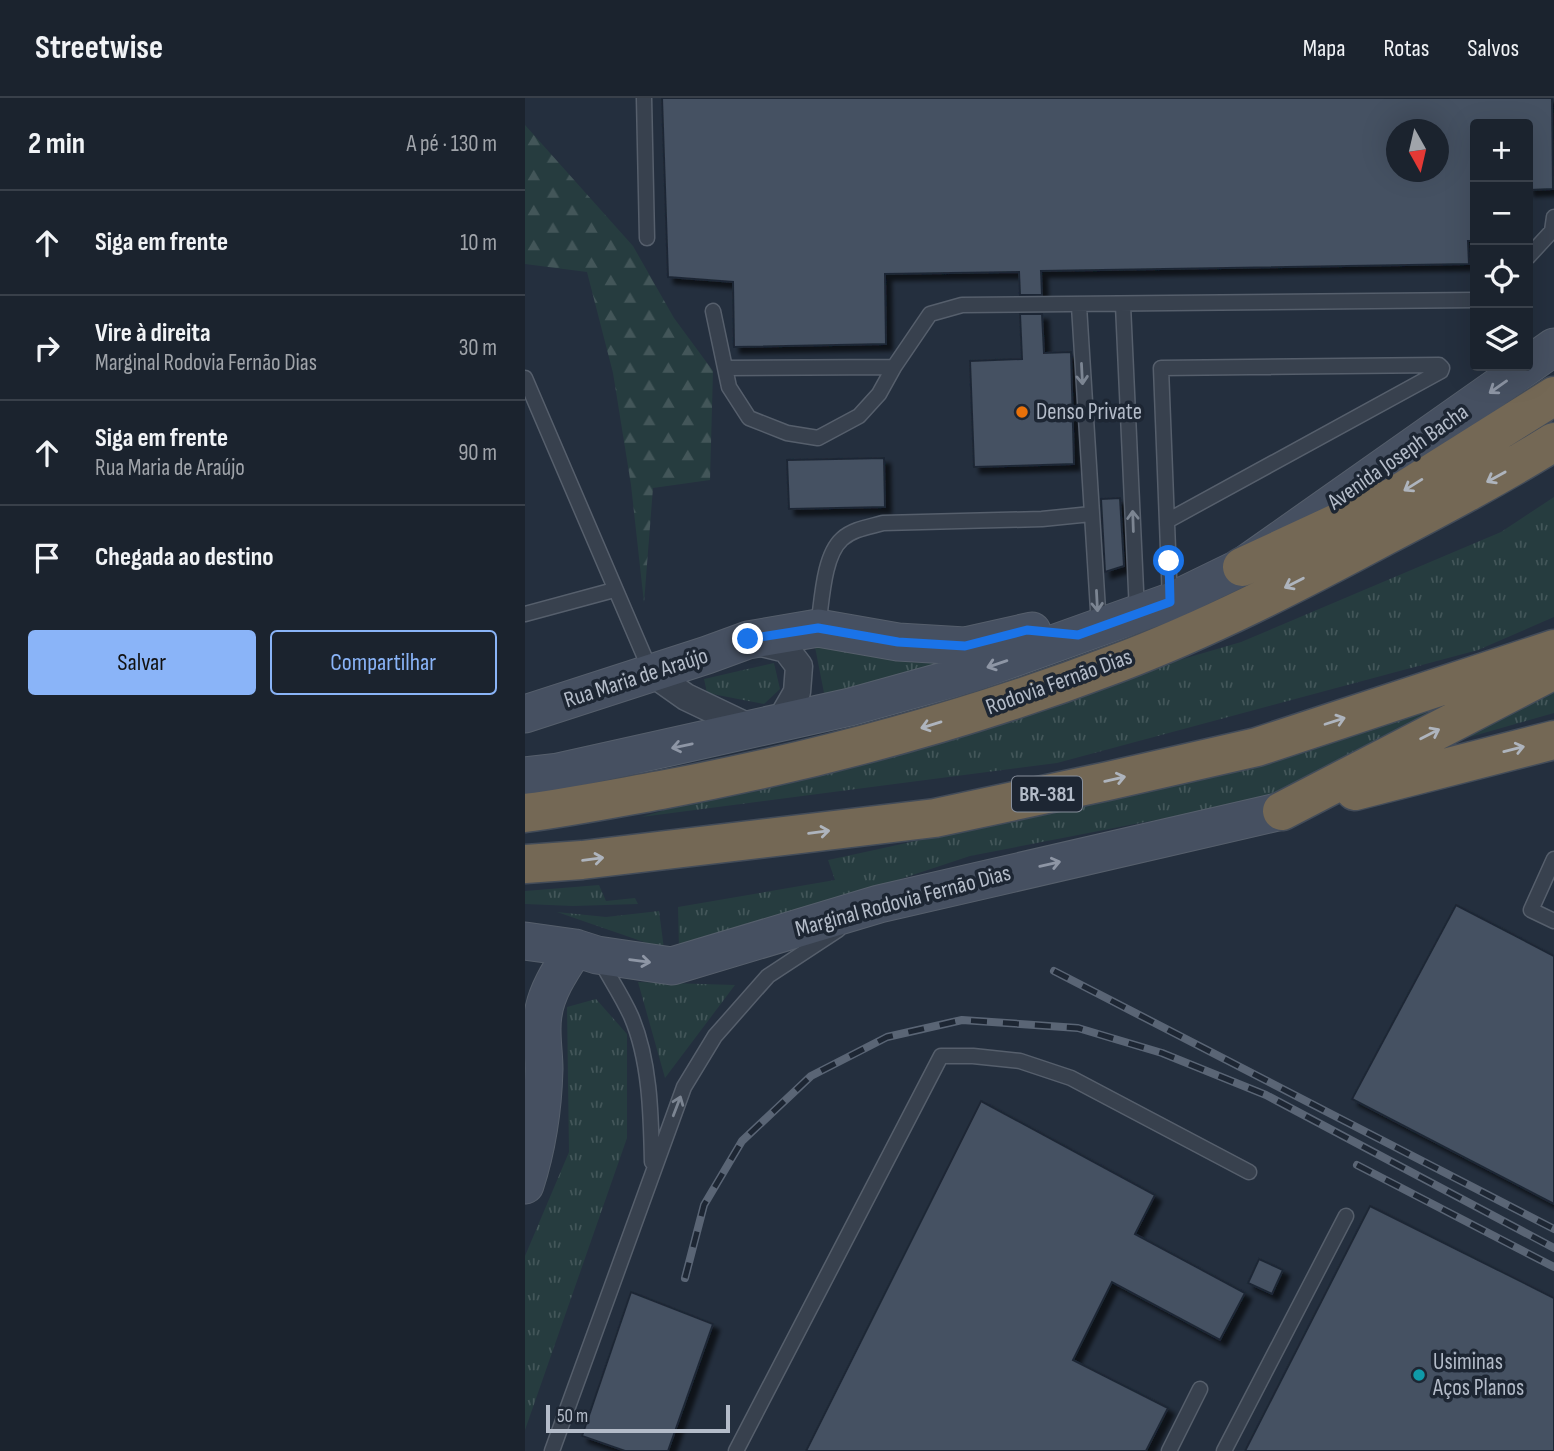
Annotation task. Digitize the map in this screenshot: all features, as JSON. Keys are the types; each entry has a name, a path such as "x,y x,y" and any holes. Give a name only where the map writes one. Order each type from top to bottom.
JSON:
{"highway":[{"path":"1242,567 1395,496 1554,396"},
{"name":"Rodovia Fernão Dias","path":"525,813 708,781 859,747 997,706 1116,664 1241,610 1336,562 1499,476 1554,442"},
{"name":"BR-381","path":"525,864 582,860 935,818 1257,747 1554,649"},
{"path":"1282,811 1554,670"},
{"path":"1282,811 1554,740"}],"main road":[{"name":"Avenida Joseph Bacha","path":"1242,567 1554,347"},
{"path":"525,776 558,772 767,727 969,674 1170,602 1242,567"},
{"name":"Rua Maria de Araújo","path":"525,714 748,639 818,628 898,642 965,646 1027,630 1088,631"},
{"name":"Marginal Rodovia Fernão Dias","path":"525,941 672,966 879,904 1282,811"},
{"path":"525,1185 539,1125 544,1071 543,1014 551,988 586,951"},
{"path":"525,979 543,1014"}],"street":[{"path":"652,673 686,697 767,727 797,692 799,666 786,649 748,639"}],"lane":[{"path":"644,98 647,238"},
{"path":"1533,252 1552,231 1554,217"},
{"path":"713,311 729,387 749,418 786,433 818,438 859,416 879,394 930,314 962,305 1079,306 1470,300"},
{"path":"1123,305 1137,613"},
{"path":"1079,306 1091,514 1088,631"},
{"path":"1167,521 1366,414 1442,368 1439,365 1161,368 1170,602"},
{"path":"725,368 894,367"},
{"path":"525,378 652,673"},
{"path":"818,628 829,558 841,539 857,530 883,523 1042,519 1091,514"},
{"path":"525,614 614,590"},
{"path":"1554,859 1531,910 1554,921"},
{"path":"552,1451 684,1087 715,1036 768,976 879,904"},
{"path":"586,951 630,1015 640,1041 650,1108 652,1170"},
{"path":"736,1451 941,1056 1020,1061 1071,1078 1249,1172"},
{"path":"1224,1451 1346,1216"},
{"path":"1169,1451 1200,1389"}],"green space":[{"path":"525,125 633,246 674,318 713,371 710,480 653,488 644,603 631,485 613,373 587,272 525,264"},
{"path":"1554,497 1554,617 1478,650 1057,763 641,817 1241,642 1501,532"},
{"path":"815,647 949,663 825,698"},
{"path":"774,663 780,689 764,704 707,693 704,679"},
{"path":"1554,689 1554,713 1431,748"},
{"path":"1491,693 1300,792 970,856 774,921 679,949 678,907 835,880 828,860 1161,783 1327,740"},
{"path":"599,885 606,901 635,898 638,904 525,904 525,891"},
{"path":"659,911 664,949 557,912 606,917"},
{"path":"638,982 735,985 665,1078"},
{"path":"596,999 627,1034 627,1138 525,1430 525,1256 569,1152 567,1007"}],"building":[{"path":"662,98 1552,98 1553,189 1533,190 1533,119 1470,119 1469,264 1041,271 1042,295 1020,295 1019,272 885,274 886,344 734,347 733,282 668,277"},
{"name":"Denso Private","path":"1020,314 1042,314 1044,353 1071,352 1074,464 974,467 970,361 1022,359"},
{"path":"884,458 885,507 789,509 787,460"},
{"path":"1120,498 1124,566 1105,572 1101,499"},
{"path":"1456,905 1554,956 1554,1204 1352,1099"},
{"path":"981,1101 1155,1195 1135,1234 1245,1293 1220,1340 1112,1282 1073,1360 1168,1408 1146,1451 806,1451"},
{"name":"Usiminas Aços Planos","path":"1370,1206 1554,1298 1554,1451 1245,1451"},
{"path":"1259,1259 1283,1270 1272,1294 1248,1283"},
{"path":"631,1292 713,1324 668,1451 625,1451 582,1436"}],"railway":[{"path":"1054,971 1554,1229"},
{"path":"685,1278 704,1205 742,1141 811,1076 887,1037 962,1020 1078,1028 1162,1053 1266,1095 1554,1248"},
{"path":"1357,1165 1554,1267"}],"place":[{"name":"Denso Private","path":"1022,412"},
{"name":"Usiminas Aços Planos","path":"1419,1375"}],"route":[{"path":"748,639 818,628 898,642 965,646 1027,630 1078,635 1170,602 1169,561"}]}
